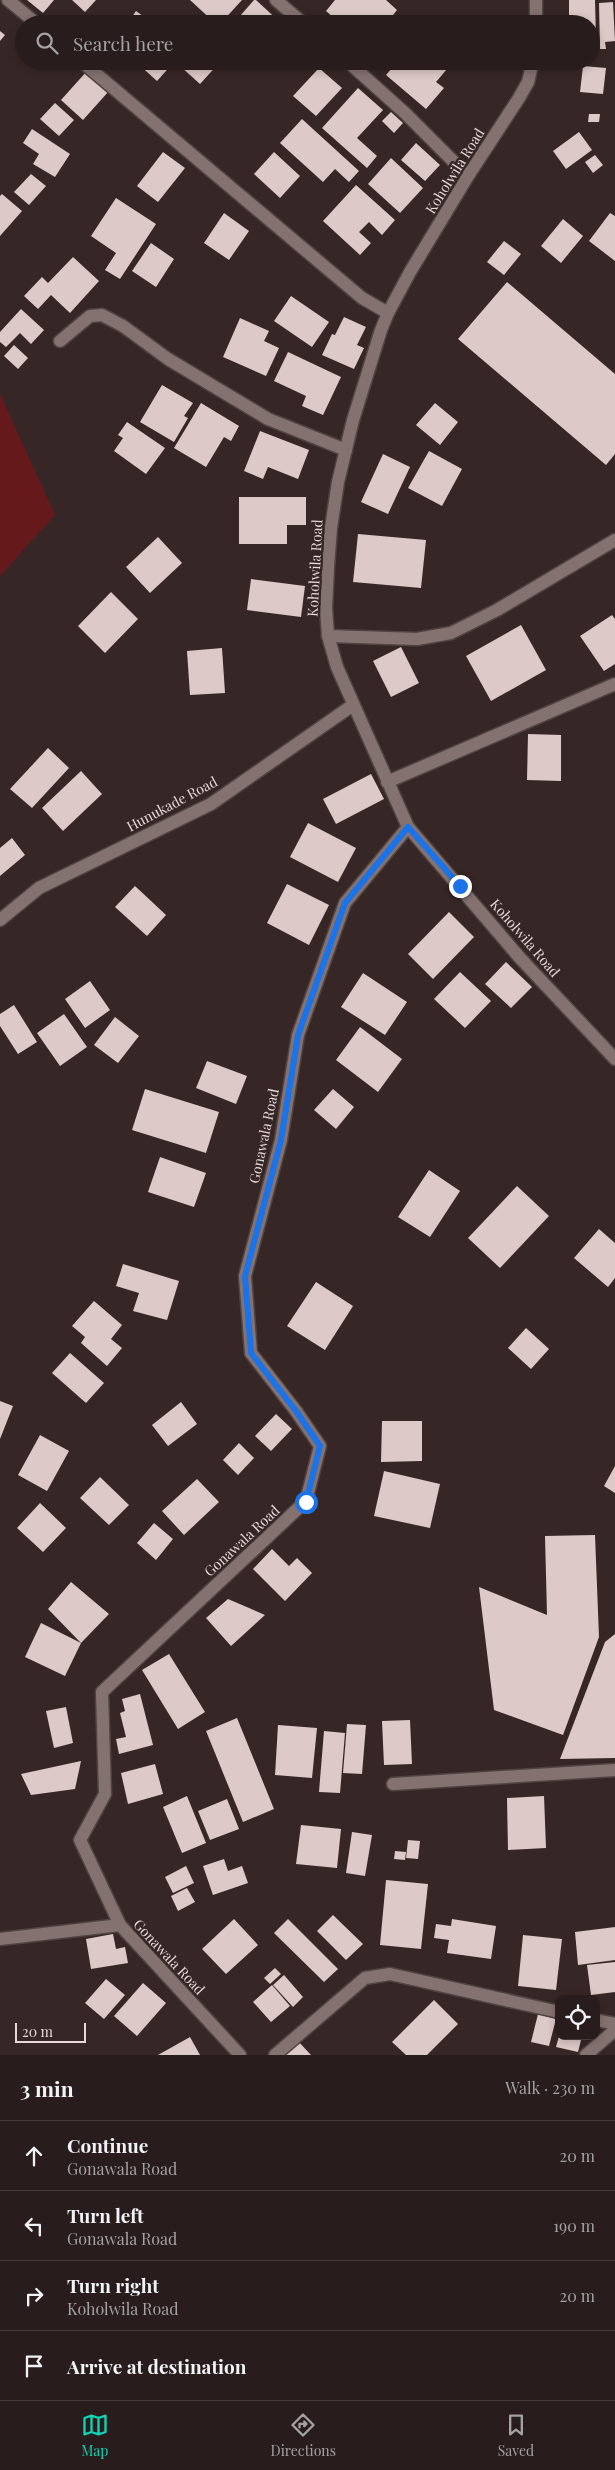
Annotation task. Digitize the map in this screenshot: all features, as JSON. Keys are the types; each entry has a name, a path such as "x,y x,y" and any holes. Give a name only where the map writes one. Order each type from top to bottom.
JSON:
{"street":[{"path":"8,0 26,15"},
{"path":"276,0 294,15"},
{"path":"536,0 536,15"},
{"path":"92,70 362,298 388,313"},
{"path":"357,70 405,113 468,176"},
{"name":"Koholwila Road","path":"531,70 528,82 519,98 468,176 388,313 353,420 331,528 326,608 328,636 337,667 408,827 527,964 615,1059"},
{"path":"60,340 90,316 102,315 123,326 168,359 268,419 346,450"},
{"path":"328,636 417,638 450,634 496,610 615,540"},
{"path":"387,782 615,684"},
{"name":"Hunukade Road","path":"0,920 40,888 211,804 353,705"},
{"name":"Gonawala Road","path":"240,2055 120,1926 80,1840 105,1794 102,1692 306,1502 320,1446 296,1411 251,1353 245,1276 281,1140 298,1035 345,903 408,827"},
{"path":"393,1784 615,1770"},
{"path":"0,1939 120,1926"},
{"path":"274,2055 365,1978 390,1974 555,2011"},
{"path":"600,2021 615,2024"},
{"path":"586,2055 615,2030"}],"shaded area":[{"path":"0,394 55,515 0,576"}],"building":[{"path":"27,0 54,0 43,13"},
{"path":"72,0 96,0 85,12"},
{"path":"190,0 242,0 228,15 206,15"},
{"path":"256,0 272,15 241,15"},
{"path":"335,0 386,0 397,10 393,15 331,15 326,11"},
{"path":"569,0 595,0 595,15 569,15"},
{"path":"613,2 615,41 605,42 606,49 600,49 599,3"},
{"path":"136,11 142,15 133,15"},
{"path":"0,31 5,35 0,41"},
{"path":"606,68 603,94 580,92 583,70"},
{"path":"145,70 167,70 157,81"},
{"path":"184,70 213,70 200,84"},
{"path":"317,70 321,70 342,88 316,116 293,96"},
{"path":"390,70 446,70 436,82 444,88 426,109 386,75"},
{"path":"87,71 109,91 83,120 61,100"},
{"path":"358,88 383,110 357,138 377,156 367,168 322,128"},
{"path":"55,103 74,120 59,136 40,119"},
{"path":"391,112 403,123 394,133 382,121"},
{"path":"589,114 600,114 599,122 588,122"},
{"path":"302,119 359,171 349,182 335,169 323,182 280,143"},
{"path":"32,129 70,154 55,177 33,164 39,154 23,143"},
{"path":"579,132 592,150 566,169 553,151"},
{"path":"416,143 440,165 425,181 401,160"},
{"path":"163,152 185,168 158,202 137,186"},
{"path":"274,152 300,176 280,198 254,174"},
{"path":"595,155 603,165 593,173 585,162"},
{"path":"391,158 423,188 400,213 368,184"},
{"path":"31,174 46,186 29,205 14,192"},
{"path":"356,185 395,220 382,235 369,222 359,232 371,243 360,255 323,221"},
{"path":"2,194 22,211 0,236 0,196"},
{"path":"116,198 156,224 120,279 105,270 116,253 91,236"},
{"path":"224,213 249,231 229,260 204,243"},
{"path":"610,213 615,216 615,261 589,241"},
{"path":"563,219 583,236 561,263 541,246"},
{"path":"504,241 521,254 504,275 487,262"},
{"path":"151,243 174,259 156,287 132,271"},
{"path":"73,257 99,281 70,313 51,295 38,309 24,296 42,277 48,283"},
{"path":"507,282 615,374 615,454 606,465 458,339"},
{"path":"291,296 329,322 312,347 274,321"},
{"path":"21,309 44,330 31,344 20,333 6,347 0,342 0,332"},
{"path":"344,317 366,327 357,345 364,348 354,369 322,355 332,334 335,335"},
{"path":"240,318 269,331 264,341 279,348 266,376 223,357"},
{"path":"14,345 28,358 18,369 4,356"},
{"path":"288,352 341,377 323,415 302,406 306,396 274,381"},
{"path":"162,385 193,403 184,416 188,418 174,442 140,422"},
{"path":"201,403 239,426 231,441 224,437 206,467 174,448"},
{"path":"435,403 458,422 440,445 416,425"},
{"path":"127,422 165,448 146,474 114,451 123,438 118,435"},
{"path":"260,431 309,450 298,479 268,467 263,479 244,471"},
{"path":"429,451 462,469 442,506 408,488"},
{"path":"383,454 410,467 388,514 361,502"},
{"path":"239,497 306,497 306,525 287,525 287,544 239,544"},
{"path":"358,534 426,540 421,588 353,582"},
{"path":"158,537 182,563 150,593 126,567"},
{"path":"251,579 305,586 301,617 247,610"},
{"path":"111,592 138,619 105,653 78,626"},
{"path":"612,615 615,619 615,664 604,671 580,636"},
{"path":"521,625 546,670 491,701 466,656"},
{"path":"401,647 419,683 391,697 373,661"},
{"path":"222,648 225,693 190,695 187,651"},
{"path":"528,734 561,735 561,781 527,780"},
{"path":"48,748 69,768 32,808 10,789"},
{"path":"81,771 102,794 63,831 42,808"},
{"path":"371,774 384,799 336,824 323,799"},
{"path":"308,823 356,848 338,882 290,857"},
{"path":"12,838 25,855 0,876 0,848"},
{"path":"287,884 329,905 309,945 267,923"},
{"path":"135,886 166,915 147,936 115,907"},
{"path":"449,912 474,937 433,979 408,954"},
{"path":"506,962 532,987 511,1008 485,984"},
{"path":"460,972 491,1001 465,1028 434,999"},
{"path":"363,973 407,1002 385,1035 341,1007"},
{"path":"90,981 110,1010 85,1028 65,999"},
{"path":"14,1005 37,1042 18,1054 0,1026 0,1014"},
{"path":"64,1014 87,1047 60,1066 37,1033"},
{"path":"115,1017 139,1036 118,1063 94,1045"},
{"path":"360,1027 402,1059 378,1092 336,1060"},
{"path":"207,1061 247,1076 236,1104 196,1088"},
{"path":"145,1089 219,1112 206,1153 132,1130"},
{"path":"333,1089 354,1107 336,1129 314,1110"},
{"path":"160,1157 206,1173 194,1207 148,1192"},
{"path":"429,1170 460,1191 430,1237 398,1217"},
{"path":"517,1186 549,1216 500,1268 468,1238"},
{"path":"599,1229 615,1243 615,1278 608,1287 574,1258"},
{"path":"123,1264 179,1281 167,1320 133,1311 139,1293 116,1286"},
{"path":"316,1282 353,1306 325,1350 287,1326"},
{"path":"94,1301 122,1325 111,1339 122,1348 107,1366 81,1343 85,1337 72,1326"},
{"path":"526,1328 549,1349 531,1369 508,1348"},
{"path":"70,1353 104,1383 86,1403 52,1373"},
{"path":"0,1401 13,1406 0,1439"},
{"path":"181,1402 197,1424 168,1446 152,1425"},
{"path":"276,1414 292,1429 271,1451 255,1436"},
{"path":"382,1421 422,1421 422,1461 381,1462"},
{"path":"40,1435 69,1451 47,1491 18,1475"},
{"path":"239,1443 254,1458 238,1475 223,1460"},
{"path":"615,1466 615,1493 604,1486"},
{"path":"384,1471 440,1484 430,1528 374,1516"},
{"path":"100,1477 129,1505 109,1525 80,1498"},
{"path":"197,1479 219,1502 184,1535 162,1511"},
{"path":"40,1503 66,1528 43,1552 17,1528"},
{"path":"154,1523 173,1539 156,1560 137,1543"},
{"path":"595,1535 599,1637 563,1735 494,1710 479,1587 547,1615 545,1536"},
{"path":"272,1549 289,1566 297,1558 312,1573 285,1601 253,1569"},
{"path":"71,1582 109,1614 81,1643 48,1609"},
{"path":"228,1599 265,1615 231,1646 206,1618"},
{"path":"41,1623 81,1643 65,1676 25,1657"},
{"path":"615,1634 615,1758 560,1759 605,1642"},
{"path":"169,1654 205,1712 178,1729 142,1670"},
{"path":"140,1694 153,1745 119,1754 116,1739 126,1737 120,1713 125,1711 122,1699"},
{"path":"66,1707 73,1743 54,1748 46,1711"},
{"path":"237,1718 274,1809 243,1822 206,1731"},
{"path":"410,1720 412,1764 384,1765 382,1721"},
{"path":"347,1724 366,1725 362,1774 343,1773"},
{"path":"278,1725 317,1728 312,1778 275,1775"},
{"path":"324,1731 345,1733 340,1793 319,1792"},
{"path":"81,1761 75,1789 31,1795 21,1774"},
{"path":"155,1764 163,1794 128,1804 121,1773"},
{"path":"187,1796 206,1843 182,1853 163,1807"},
{"path":"544,1796 546,1848 508,1850 507,1798"},
{"path":"227,1799 239,1829 210,1840 198,1811"},
{"path":"301,1825 341,1829 337,1868 296,1864"},
{"path":"352,1832 372,1835 365,1876 346,1873"},
{"path":"408,1840 420,1841 418,1859 406,1858"},
{"path":"395,1851 406,1852 405,1860 394,1859"},
{"path":"224,1859 228,1871 242,1866 248,1883 213,1895 203,1866"},
{"path":"186,1866 194,1883 173,1893 165,1877"},
{"path":"386,1880 428,1884 421,1949 380,1945"},
{"path":"187,1888 195,1902 178,1911 171,1896"},
{"path":"333,1915 363,1944 346,1960 317,1931"},
{"path":"234,1919 258,1945 226,1974 202,1949"},
{"path":"288,1919 338,1969 324,1982 274,1933"},
{"path":"452,1919 496,1926 491,1959 447,1953 449,1940 434,1938 436,1924 451,1926"},
{"path":"615,1927 615,1960 578,1965 575,1932"},
{"path":"113,1934 116,1949 125,1947 128,1963 91,1969 86,1939"},
{"path":"523,1935 562,1939 556,1990 518,1986"},
{"path":"615,1962 615,1992 591,1995 587,1965"},
{"path":"275,1968 281,1974 270,1984 264,1978"},
{"path":"284,1975 303,1997 293,2007 273,1985"},
{"path":"106,1979 125,1995 104,2019 85,2003"},
{"path":"143,1983 166,2003 137,2036 114,2016"},
{"path":"272,1985 290,2006 271,2022 253,2002"},
{"path":"434,2000 458,2024 427,2055 406,2055 392,2042"},
{"path":"538,2014 555,2019 549,2046 531,2042"},
{"path":"190,2037 200,2055 158,2055"},
{"path":"297,2040 311,2055 281,2055"},
{"path":"558,2040 581,2040 578,2052 556,2047"}],"route":[{"path":"306,1502 320,1446 296,1411 251,1353 245,1276 281,1140 298,1035 345,903 408,827 460,886"}]}
